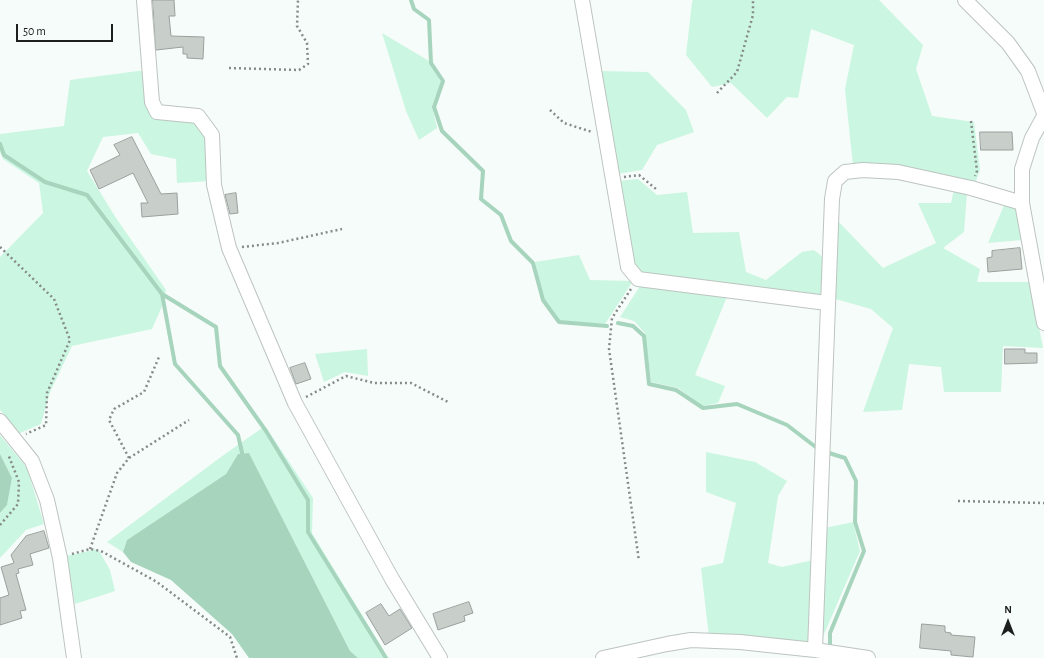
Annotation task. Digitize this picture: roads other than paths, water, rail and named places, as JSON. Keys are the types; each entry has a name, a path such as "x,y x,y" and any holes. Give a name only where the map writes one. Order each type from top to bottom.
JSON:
{"street":[{"path":"144,0 152,102 157,112 198,116 212,135 214,185 229,248 295,403 392,579 440,658"},
{"path":"582,0 628,266 638,279 827,303"},
{"path":"965,0 1008,43 1028,71 1044,113"},
{"path":"1044,116 1032,138 1022,169 1022,203 1044,324"},
{"path":"815,650 827,303 832,198 835,181 845,172 863,170 898,172 971,188 1022,203"},
{"path":"0,421 16,439 32,461 47,500 60,558 74,658"},
{"path":"603,658 692,640 740,642 815,650 868,658"}],"waterway":[{"path":"411,0 414,9 429,20 431,63 443,81 434,107 442,131 483,171 481,199 501,215 511,241 533,263 543,300 559,322 607,326"},
{"path":"0,144 4,155 45,182 87,195 162,294 175,364 238,435 243,457"},
{"path":"162,294 216,327 220,366 266,431 308,500 308,532 386,658"},
{"path":"618,323 633,326 644,336 649,384 676,390 703,408 737,404 787,425 817,448"},
{"path":"829,453 845,458 856,481 855,522 864,551 830,633 830,646"}]}
